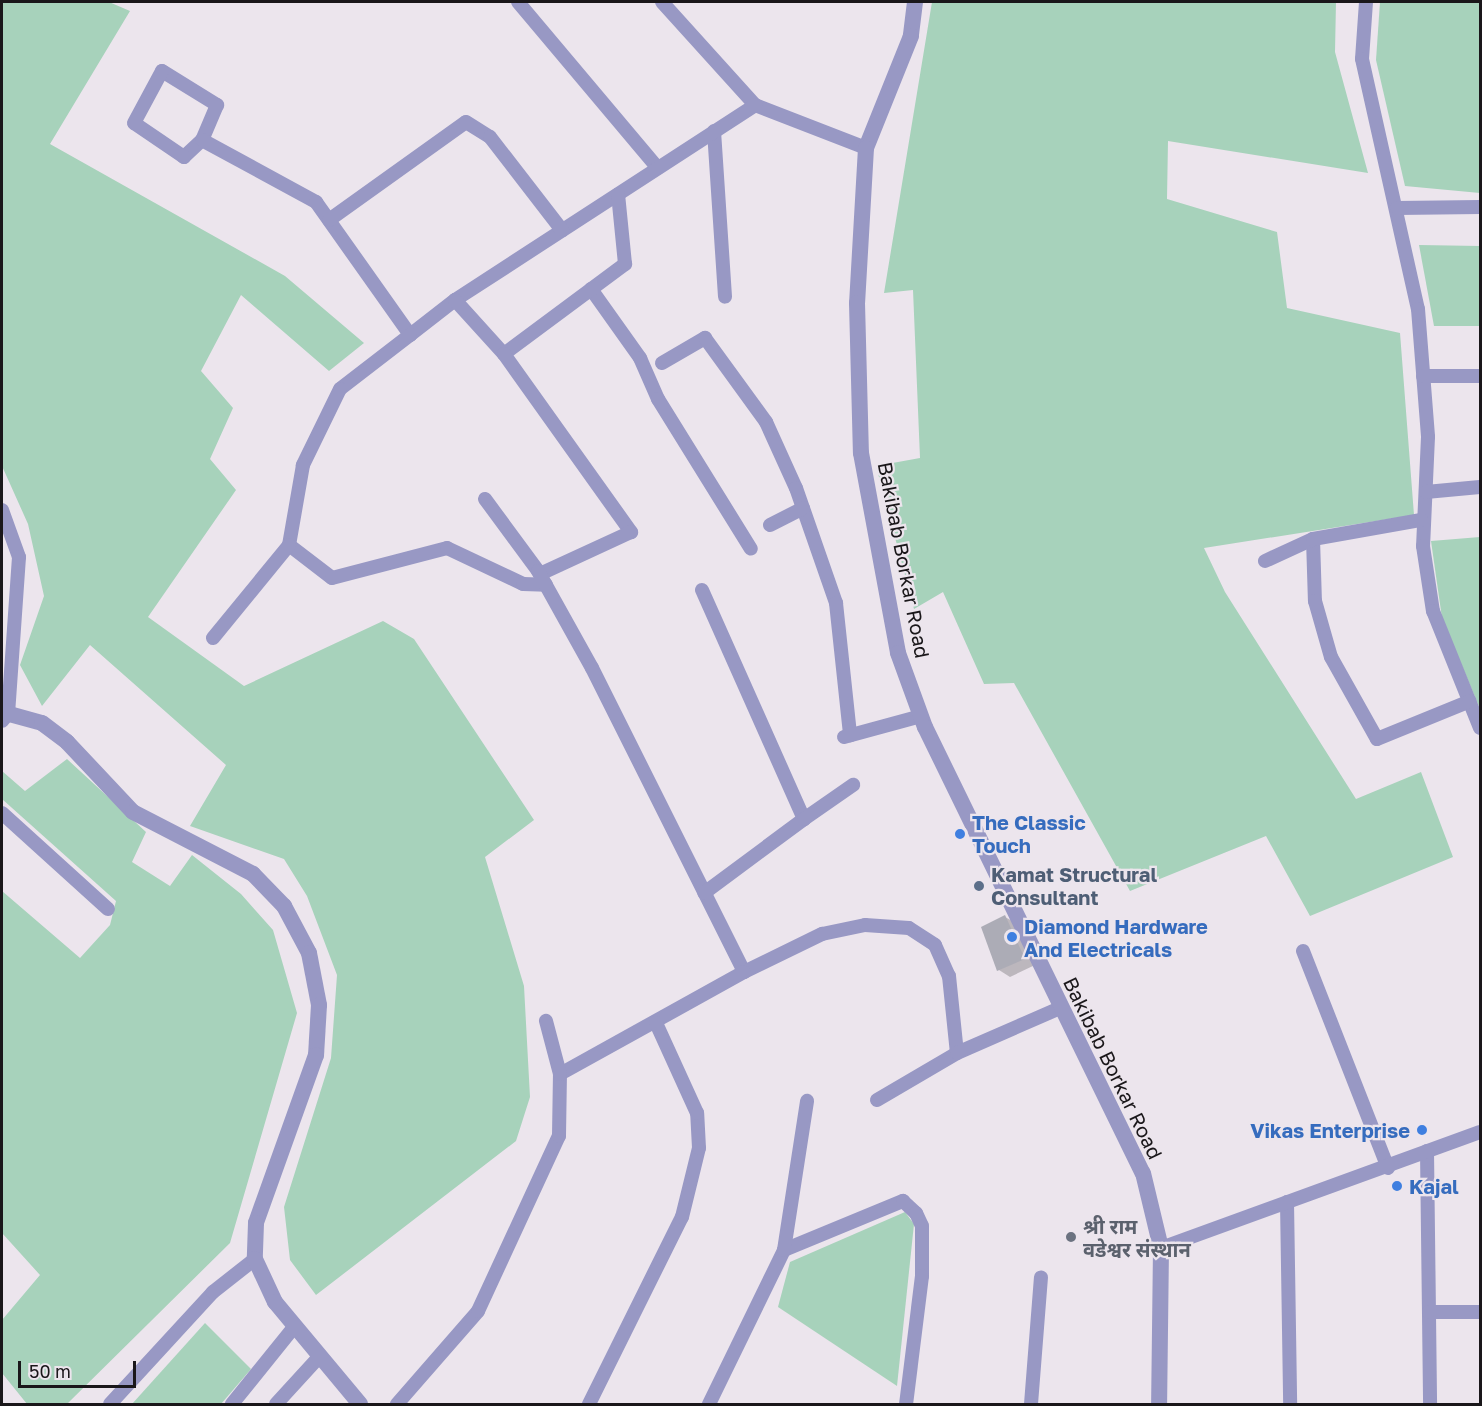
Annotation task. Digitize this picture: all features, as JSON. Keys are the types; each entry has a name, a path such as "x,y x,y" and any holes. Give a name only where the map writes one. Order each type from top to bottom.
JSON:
{"street":[{"path":"518,2 658,168"},
{"path":"662,2 755,105 866,148"},
{"name":"Bakibab Borkar Road","path":"915,2 911,36 866,148 857,303 861,453 898,653 921,716 1060,1008 1143,1173 1161,1248 1159,1404"},
{"path":"1366,2 1362,59 1418,309 1423,376 1426,492 1421,520 1433,611 1480,728"},
{"path":"162,71 217,105 202,140 184,158 134,123 162,71"},
{"path":"213,638 289,545 303,465 340,389 455,300 755,105"},
{"path":"329,220 466,122 490,137 562,230"},
{"path":"714,131 725,297"},
{"path":"202,140 316,202 410,335"},
{"path":"504,354 625,264 618,194"},
{"path":"1397,208 1480,207"},
{"path":"591,289 640,358 658,399 752,549"},
{"path":"289,545 332,578 447,548 523,584 543,580 631,532 504,354 455,300"},
{"path":"662,363 705,338 766,422 803,508 841,628 847,736 921,716"},
{"path":"1423,376 1480,376"},
{"path":"1426,492 1480,487"},
{"path":"485,499 543,580 744,972"},
{"path":"770,525 803,508"},
{"path":"2,510 18,557 4,716 42,723 67,742 133,812 253,874 284,906 309,953 319,1005 316,1055 256,1223 255,1259 276,1302 360,1404"},
{"path":"1265,561 1313,539 1421,520"},
{"path":"1313,539 1315,601 1331,657 1377,739 1470,701"},
{"path":"702,590 804,819"},
{"path":"704,893 853,785"},
{"path":"2,813 108,909"},
{"path":"560,1074 656,1023 744,972 822,934 865,925 909,928 935,945 949,976 957,1053"},
{"path":"1303,951 1388,1168"},
{"path":"877,1100 957,1053 1060,1008"},
{"path":"398,1404 478,1311 559,1136 560,1074 546,1021"},
{"path":"590,1404 681,1217 699,1148 698,1113 656,1023"},
{"path":"709,1404 784,1250 807,1101"},
{"path":"1161,1248 1388,1168 1480,1132"},
{"path":"1427,1151 1430,1404"},
{"path":"784,1250 903,1201 916,1213 922,1226 922,1276 906,1404"},
{"path":"1287,1202 1290,1404"},
{"path":"110,1404 213,1292 255,1259"},
{"path":"1031,1404 1041,1276"},
{"path":"1429,1312 1480,1312"},
{"path":"232,1404 295,1326"},
{"path":"276,1404 320,1356"}],"green space":[{"path":"2,2 109,2 130,11 50,144 285,276 364,343 329,371 241,295 201,371 233,408 210,459 236,490 148,617 244,686 383,621 414,639 534,820 485,857 524,986 530,1097 516,1141 316,1295 290,1260 284,1207 331,1058 337,975 307,896 284,859 190,826 226,765 90,645 42,706 20,665 44,596 28,524 2,466"},
{"path":"932,2 1336,2 1335,52 1368,173 1168,141 1167,199 1277,232 1287,308 1400,333 1414,515 1204,548 1225,592 1356,799 1421,772 1453,857 1310,916 1266,836 1130,891 1014,683 984,684 943,592 914,609 876,466 920,458 913,290 884,293"},
{"path":"1380,2 1480,2 1480,193 1405,186 1376,60"},
{"path":"1419,245 1480,246 1480,326 1434,326"},
{"path":"1480,537 1480,709 1442,618 1431,541"},
{"path":"67,759 146,832 132,862 170,886 192,855 241,894 273,930 297,1013 230,1243 67,1404 27,1404 2,1373 2,1320 40,1275 2,1233 2,891 80,958 110,925 116,901 2,799 2,771 25,791"},
{"path":"905,1212 914,1224 897,1386 778,1307 790,1262"},
{"path":"205,1323 251,1369 221,1404 132,1404"}],"building":[{"path":"1005,915 1025,959 997,971 981,927"}],"place":[{"name":"The Classic Touch","path":"960,834"},
{"name":"Kamat Structural Consultant","path":"979,886"},
{"name":"Diamond Hardware And Electricals","path":"1012,937"},
{"name":"Vikas Enterprise","path":"1422,1130"},
{"name":"Kajal","path":"1397,1186"},
{"name":"श्री राम वडेश्वर संस्थान","path":"1071,1237"}]}
